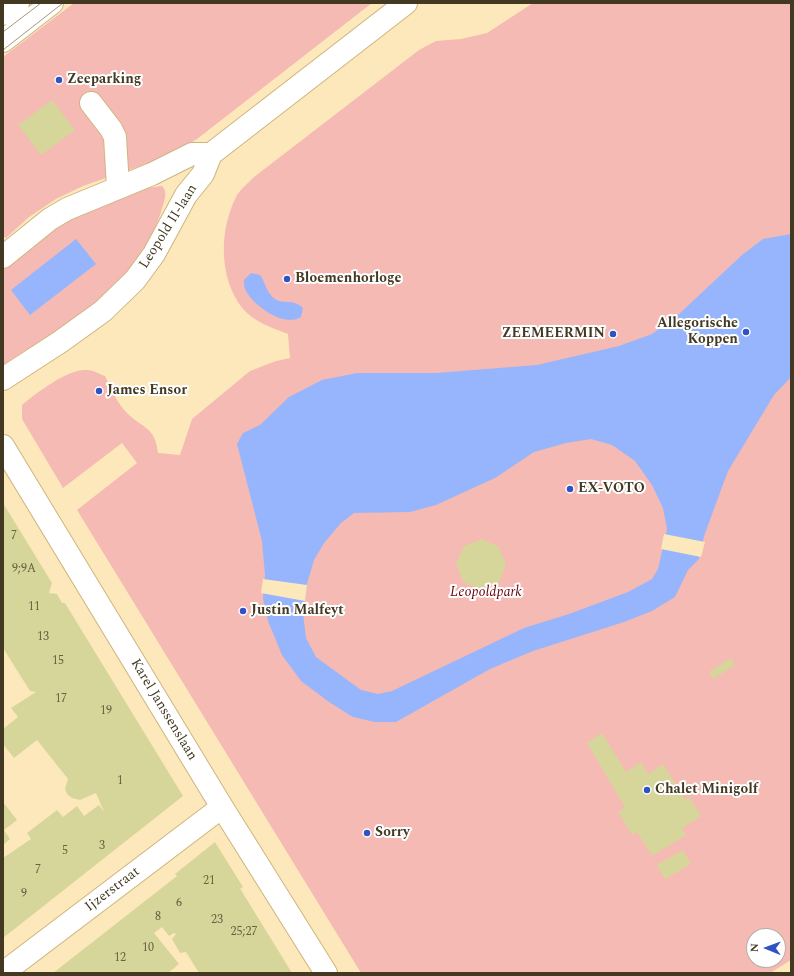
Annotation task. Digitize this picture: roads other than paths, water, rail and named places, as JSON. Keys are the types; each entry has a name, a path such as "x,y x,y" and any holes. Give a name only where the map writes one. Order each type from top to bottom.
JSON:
{"street":[{"path":"3,41 52,3"},
{"path":"3,257 50,219 67,209 152,174 192,154 211,154 406,3"},
{"path":"91,103 115,137 118,187"},
{"name":"Leopold II-laan","path":"3,379 60,342 103,311 135,280 154,254 186,195 203,174 211,154"},
{"name":"Karel Janssenslaan","path":"3,446 222,807 326,973"},
{"name":"Ijzerstraat","path":"3,973 222,807"}],"water":[{"path":"791,234 791,377 774,395 728,471 704,536 699,559 688,570 675,597 652,611 624,622 533,651 490,669 396,722 375,722 353,717 329,702 301,681 282,655 268,621 263,598 265,575 262,541 237,444 243,433 260,425 289,397 322,380 357,373 436,373 537,365 619,346 652,334 678,315 742,255 763,239","holes":["591,439 612,445 635,461 652,485 663,508 667,529 658,569 652,579 628,592 569,614 524,628 392,691 378,694 361,690 316,657 306,638 303,613 307,584 314,560 324,543 341,523 354,513 410,512 436,505 495,478 534,452 566,443"]},
{"path":"76,239 96,264 30,315 11,290"},
{"path":"251,273 260,275 272,297 281,302 296,303 303,308 301,317 294,320 286,320 269,313 254,302 244,286 244,280"}],"tram line":[{"path":"3,32 41,3"},
{"path":"3,50 63,3"}],"place":[{"name":"Zeeparking","path":"59,80"},
{"name":"Bloemenhorloge","path":"287,279"},
{"name":"Allegorische Koppen","path":"746,332"},
{"name":"ZEEMEERMIN","path":"613,334"},
{"name":"James Ensor","path":"99,391"},
{"name":"EX-VOTO","path":"570,489"},
{"name":"Justin Malfeyt","path":"243,611"},
{"name":"Chalet Minigolf","path":"647,790"},
{"name":"Sorry","path":"367,833"}],"park label":[{"name":"Leopoldpark","path":"486,593"}]}
